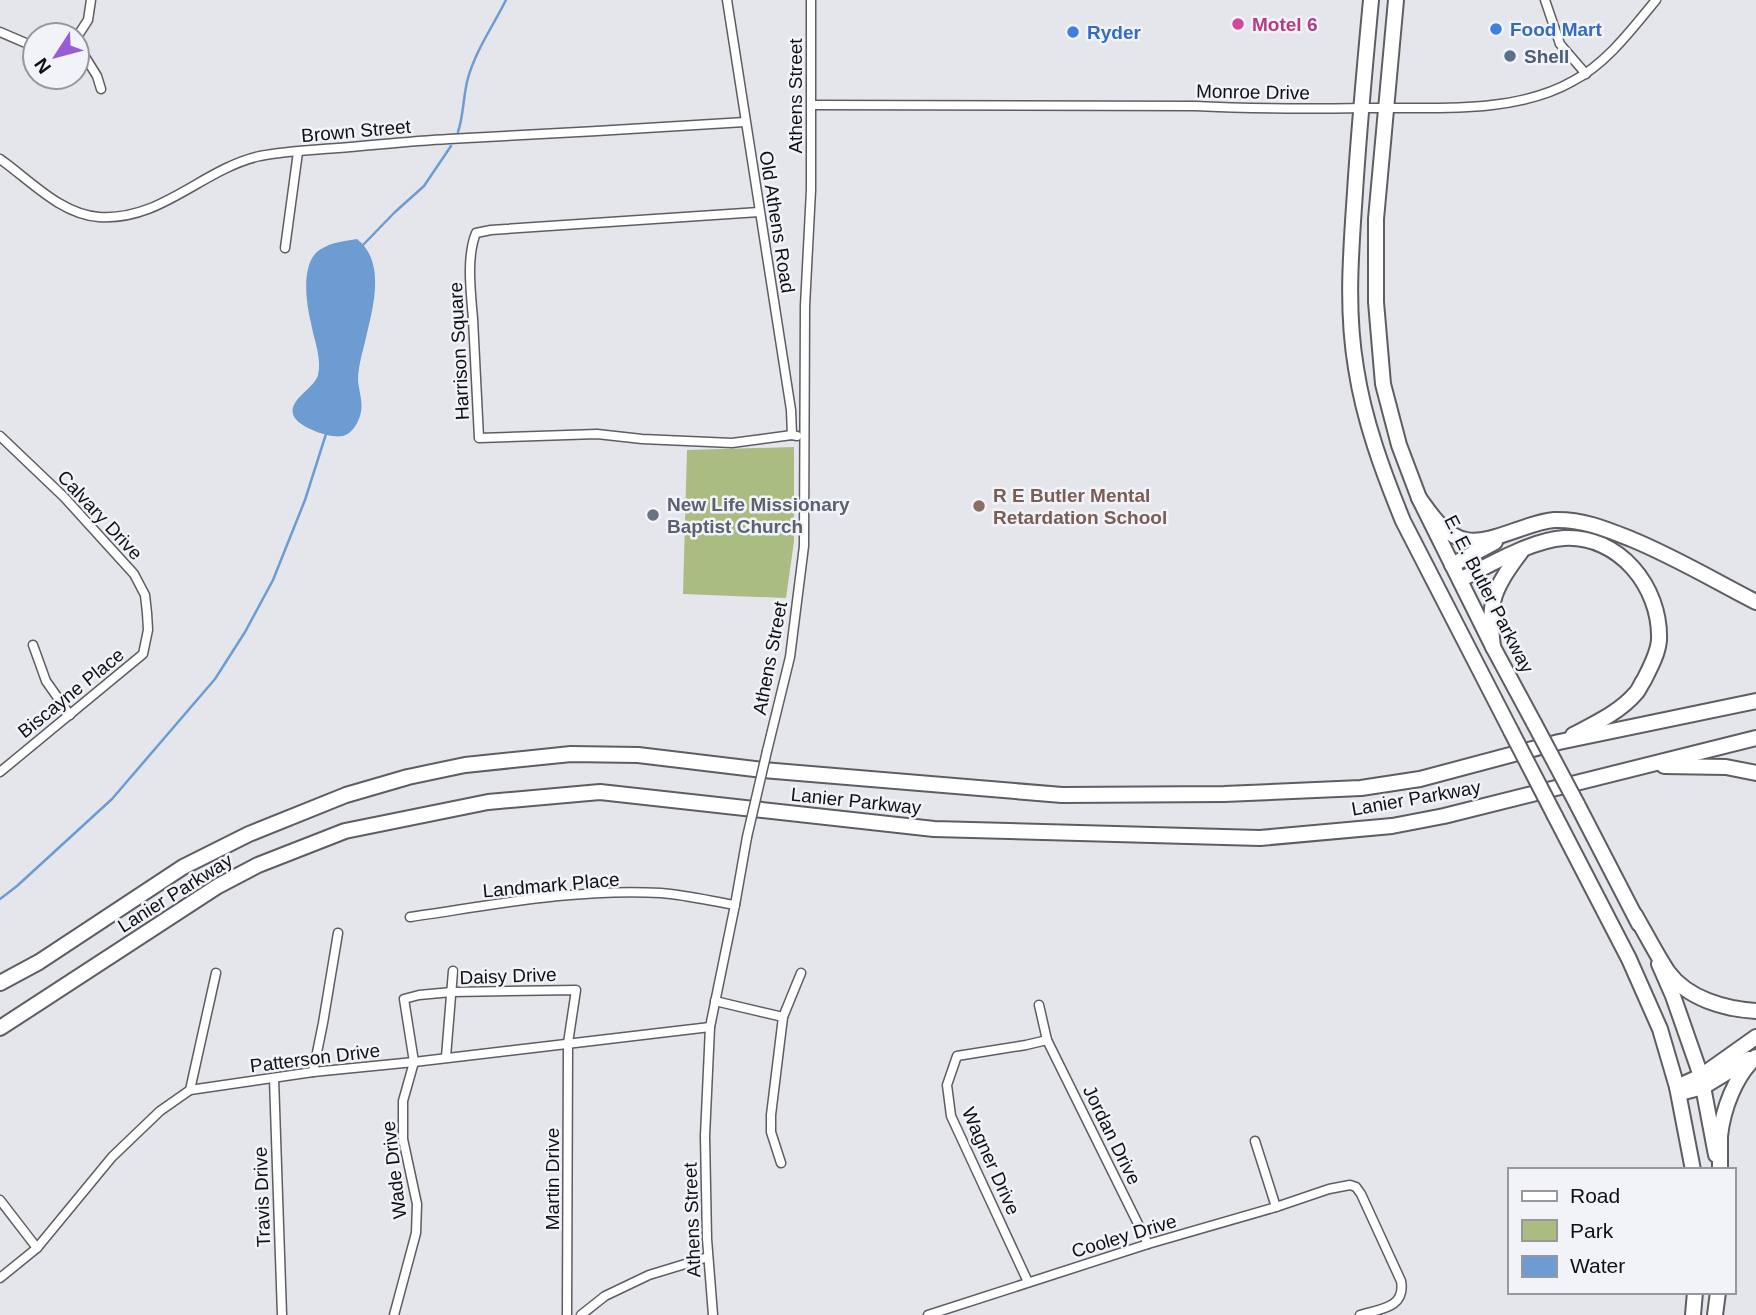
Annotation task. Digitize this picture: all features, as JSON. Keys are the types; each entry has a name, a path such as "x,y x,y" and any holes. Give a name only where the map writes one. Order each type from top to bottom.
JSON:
{"highway":[{"path":"1371,0 1349,289 1352,339 1364,410 1403,521 1646,995 1660,1029 1678,1090 1693,1168"},
{"name":"E. E. Butler Parkway","path":"1396,0 1376,219 1376,302 1380,362 1390,415 1419,498 1493,647 1635,915 1673,996 1702,1082 1719,1168"},
{"path":"1419,498 1440,525 1465,540 1480,541 1551,520 1578,521 1661,552 1756,602"},
{"path":"1431,576 1514,530"},
{"path":"1438,590 1544,542 1566,538 1580,538 1603,546 1628,562 1642,578 1652,597 1657,622 1659,640 1652,664 1636,693 1619,708 1559,742"},
{"path":"1493,647 1490,618 1492,602 1505,573 1522,551"},
{"name":"Lanier Parkway","path":"0,983 38,962 183,867 249,834 346,795 408,777 465,765 571,754 638,755 762,770 1062,795 1224,794 1361,788 1420,779 1559,742 1756,701"},
{"name":"Lanier Parkway","path":"0,1028 218,886 258,865 345,831 488,802 600,792 934,829 1260,838 1392,826 1444,816 1756,738"},
{"path":"1645,766 1726,767 1756,773"},
{"path":"1635,915 1670,974 1686,989 1704,1000 1756,1011"},
{"path":"1702,1082 1756,1037"},
{"path":"1678,1090 1702,1082 1756,1056"},
{"path":"1719,1168 1720,1135 1725,1112 1739,1078 1756,1056"},
{"path":"1693,1315 1695,1294"},
{"path":"1715,1315 1718,1294"}],"street":[{"path":"87,21 91,0"},
{"name":"Old Athens Road","path":"726,0 792,435"},
{"name":"Athens Street","path":"713,1315 708,1257 705,1136 710,1027 747,837 790,657 804,547 805,306 811,190 811,0"},
{"path":"1545,0 1560,44 1586,74"},
{"name":"Monroe Drive","path":"812,104 1195,106 1256,109 1450,107 1501,103 1551,92 1586,74 1605,58 1656,0"},
{"path":"0,32 21,41"},
{"path":"91,66 101,89"},
{"name":"Brown Street","path":"0,159 64,207 82,214 121,217 177,197 232,164 261,156 432,140 745,122"},
{"path":"285,248 298,152"},
{"name":"Harrison Square","path":"759,212 476,233 471,253 471,291 479,438 597,434 732,443 792,435"},
{"path":"792,435 805,436"},
{"name":"Calvary Drive","path":"0,436 64,497 134,574 145,595 148,630"},
{"name":"Biscayne Place","path":"0,772 143,654 148,630"},
{"path":"33,645 46,681 70,715"},
{"name":"Landmark Place","path":"411,917 601,893 663,893 735,905"},
{"path":"313,1072 338,933"},
{"path":"414,1062 404,999 452,992 453,971"},
{"path":"781,1163 771,1132 771,1115 783,1017 801,972"},
{"path":"190,1090 216,973"},
{"name":"Daisy Drive","path":"446,1058 452,992 576,990 568,1043"},
{"path":"715,1001 783,1017"},
{"name":"Jordan Drive","path":"1039,1004 1047,1040 1148,1244"},
{"name":"Patterson Drive","path":"0,1278 37,1248 112,1157 160,1111 190,1090 313,1072 710,1027"},
{"name":"Wagner Drive","path":"1028,1282 951,1116 947,1085 957,1056 1047,1040"},
{"name":"Martin Drive","path":"567,1315 568,1043"},
{"name":"Wade Drive","path":"394,1315 416,1233 417,1204 403,1139 403,1101 414,1062"},
{"name":"Travis Drive","path":"274,1078 282,1315"},
{"path":"1255,1141 1276,1208"},
{"name":"Cooley Drive","path":"929,1315 1148,1244 1350,1185 1356,1187 1401,1281 1403,1292 1399,1300 1389,1307 1360,1315"},
{"path":"0,1199 37,1248"},
{"path":"581,1315 605,1296 649,1275 708,1257"}],"green space":[{"path":"794,447 794,541 786,598 683,594 687,450"}],"water":[{"path":"357,239 366,248 371,259 375,283 358,374 361,411 356,425 349,433 331,436 300,423 293,414 295,404 316,380 319,369 308,305 307,272 314,255 321,249 334,243"}],"waterway":[{"path":"458,132 471,68 506,0"},
{"path":"363,245 424,186 451,146"},
{"path":"0,899 112,799 215,679 245,632 273,580 305,500 326,434"}],"place":[{"name":"Motel 6","path":"1238,24"},
{"name":"Food Mart","path":"1496,29"},
{"name":"Ryder","path":"1073,32"},
{"name":"Shell","path":"1510,56"},
{"name":"R E Butler Mental Retardation School","path":"979,506"},
{"name":"New Life Missionary Baptist Church","path":"653,515"}]}
